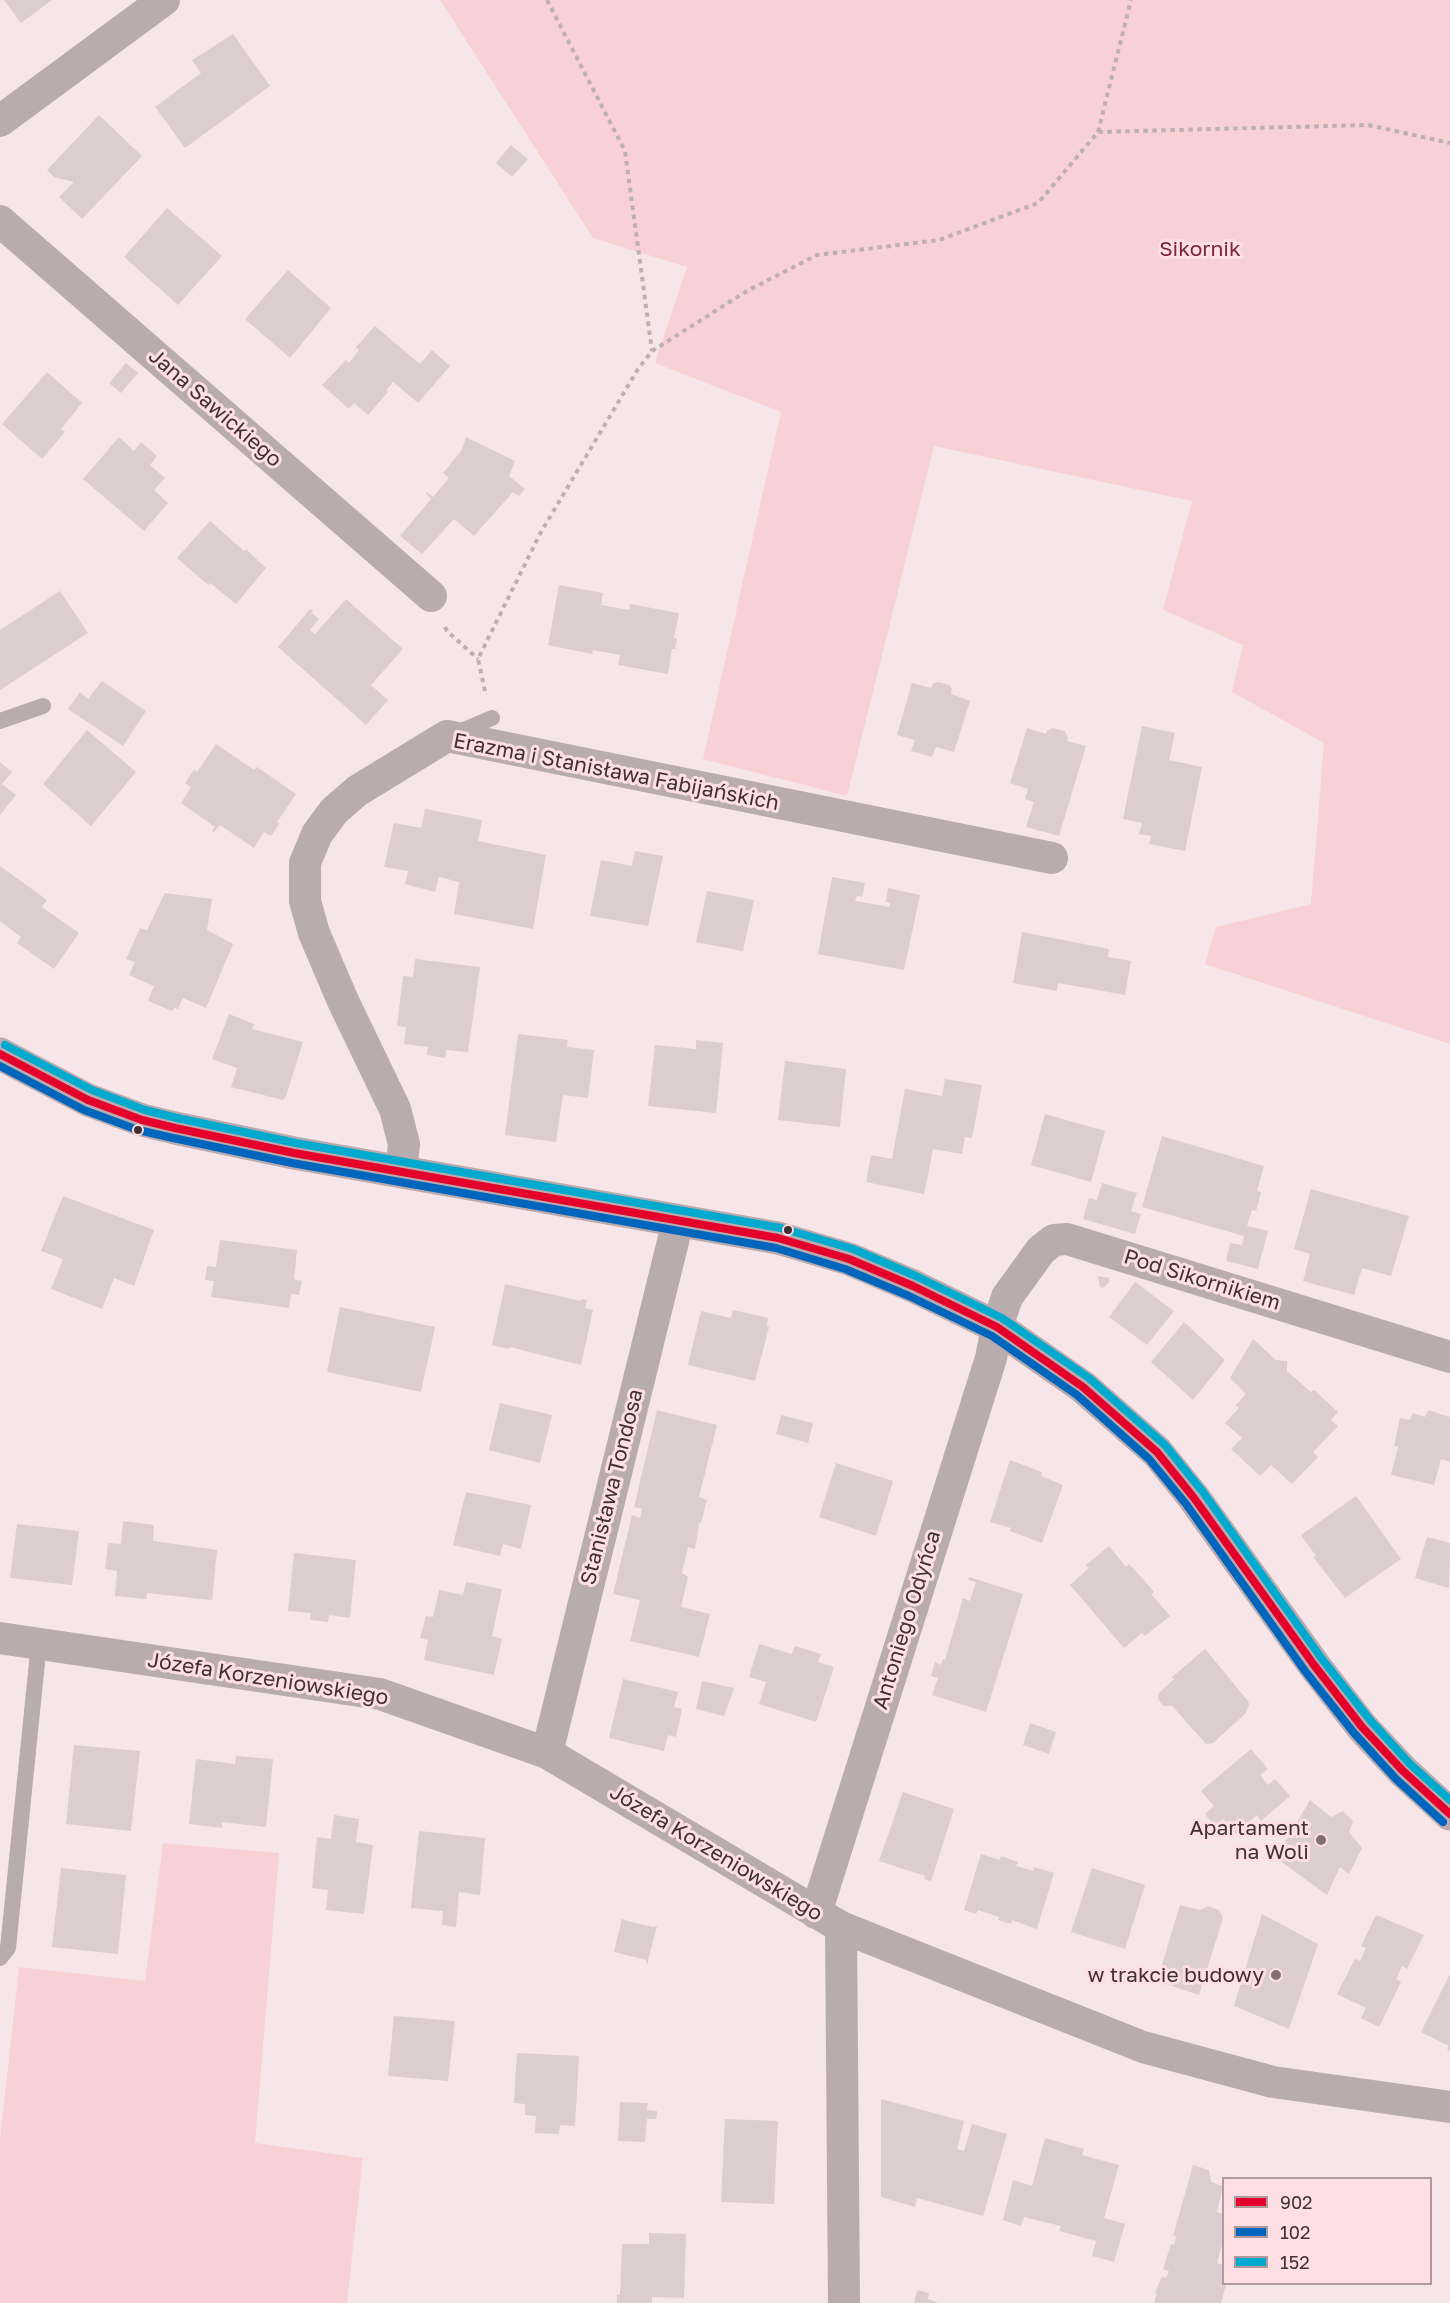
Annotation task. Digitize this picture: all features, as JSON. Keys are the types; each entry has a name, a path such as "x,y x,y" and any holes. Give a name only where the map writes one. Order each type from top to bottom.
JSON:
{"street":[{"path":"0,121 164,0"},
{"name":"Jana Sawickiego","path":"0,221 431,596"},
{"name":"Erazma i Stanisława Fabijańskich","path":"401,1172 404,1144 395,1110 343,1001 314,933 305,901 305,863 317,834 334,811 357,791 447,736 1052,858"},
{"path":"0,1054 88,1100 142,1120 294,1153 778,1238 849,1259 913,1286 997,1327 1083,1388 1157,1452 1194,1498 1362,1727 1450,1814"},
{"name":"Stanisława Tondosa","path":"547,1753 678,1221"},
{"name":"Pod Sikornikiem","path":"997,1327 1007,1297 1033,1258 1054,1240 1067,1239 1450,1357"},
{"name":"Antoniego Odyńca","path":"828,1920 991,1358 997,1327"},
{"name":"Józefa Korzeniowskiego","path":"0,1638 380,1694 547,1753 828,1920 1143,2047 1273,2082 1450,2107"},
{"name":"Józefa Korzeniowskiego","path":"828,1920 844,2303"}],"lane":[{"path":"0,721 43,706"},
{"path":"447,736 492,718"},
{"path":"0,1958 8,1948 39,1643"}],"path":[{"path":"547,0 625,151 652,351"},
{"path":"478,659 541,532 638,369 652,351 747,291 817,255 939,240 1038,203 1098,132 1131,0"},
{"path":"1098,132 1368,125 1450,143"},
{"path":"447,631 478,659 492,718"}],"green space":[{"name":"Sikornik","path":"440,0 1450,0 1450,1044 1205,964 1216,927 1311,904 1324,743 1232,692 1243,645 1163,610 1192,501 934,446 847,796 703,759 781,412 655,363 687,267 593,238"},
{"path":"163,1843 279,1853 255,2143 363,2158 347,2303 0,2303 0,2139 19,1967 145,1981"}],"building":[{"path":"4,0 52,0 21,23"},
{"path":"233,34 270,86 185,148 155,107 201,73 192,60"},
{"path":"99,115 142,156 82,219 59,197 74,182 54,177 47,170"},
{"path":"511,145 528,159 512,177 496,163"},
{"path":"167,208 222,256 178,305 124,257"},
{"path":"288,270 331,308 290,358 245,319"},
{"path":"375,326 420,364 432,350 450,366 418,403 393,382 386,390 388,392 368,415 354,403 349,409 322,385 346,360 349,363 359,350 356,347"},
{"path":"126,363 138,373 121,393 109,383"},
{"path":"47,372 82,403 61,429 65,432 42,459 2,424"},
{"path":"119,437 134,451 141,442 157,456 150,465 165,478 154,490 168,503 144,531 83,479"},
{"path":"466,437 515,461 509,476 525,489 519,496 513,492 474,536 454,519 422,554 400,536 431,499 426,494 427,492 433,497 449,478 443,473 462,450"},
{"path":"210,521 266,568 236,604 210,583 208,585 177,558"},
{"path":"559,585 603,593 601,605 629,610 630,604 679,613 674,638 677,639 675,649 672,649 668,674 618,665 620,655 593,650 592,654 548,645"},
{"path":"60,591 88,633 0,690 0,630"},
{"path":"346,599 403,649 371,685 388,700 366,725 278,647 310,609 313,611 311,613 319,619 310,630 315,634"},
{"path":"102,681 146,711 123,746 68,709 80,692 88,699"},
{"path":"912,683 931,688 933,683 949,685 952,689 951,694 970,701 954,752 936,747 932,757 911,751 915,740 897,735"},
{"path":"1142,726 1175,733 1169,760 1202,767 1185,851 1149,844 1151,836 1139,834 1142,823 1123,819"},
{"path":"1027,728 1046,734 1053,728 1065,731 1067,741 1086,746 1059,836 1026,827 1034,802 1025,799 1028,789 1010,783"},
{"path":"87,730 136,772 91,826 43,784"},
{"path":"216,744 254,770 257,767 296,794 277,822 279,824 271,836 264,832 254,848 220,825 214,832 212,831 215,827 181,803 191,787 185,783 194,770 197,772"},
{"path":"0,762 12,772 2,784 16,795 0,815"},
{"path":"425,809 482,820 478,841 546,855 533,929 454,914 459,882 439,877 435,892 405,884 408,871 384,867 394,823 421,828"},
{"path":"635,851 663,856 648,926 590,916 601,860 632,866"},
{"path":"0,866 47,900 42,907 79,933 54,969 17,943 21,937 0,921"},
{"path":"832,877 865,883 862,897 857,896 855,901 889,907 890,903 886,902 888,888 920,895 904,970 818,954"},
{"path":"707,891 754,900 743,951 696,942"},
{"path":"165,893 212,899 207,930 233,944 206,1008 183,998 178,1009 175,1008 172,1011 148,1001 154,986 129,975 135,962 126,959 140,928 147,930"},
{"path":"1022,932 1109,949 1108,957 1131,961 1125,995 1058,983 1057,991 1013,983"},
{"path":"415,959 480,967 468,1052 446,1050 445,1058 427,1055 428,1047 404,1044 406,1027 397,1026 403,976 413,977"},
{"path":"229,1014 254,1024 252,1029 303,1042 283,1100 231,1087 237,1068 212,1059"},
{"path":"518,1034 568,1040 567,1047 594,1050 588,1098 563,1095 556,1142 505,1135"},
{"path":"696,1040 723,1043 716,1113 648,1106 655,1045 696,1049"},
{"path":"785,1061 846,1069 840,1127 778,1120"},
{"path":"945,1079 982,1085 972,1138 965,1137 962,1154 933,1149 924,1194 866,1182 871,1155 892,1159 905,1089 942,1096"},
{"path":"1045,1114 1105,1131 1091,1182 1031,1165"},
{"path":"1162,1136 1264,1166 1257,1191 1261,1192 1256,1211 1252,1210 1247,1226 1268,1231 1258,1269 1226,1261 1230,1243 1242,1245 1244,1236 1142,1207"},
{"path":"1102,1183 1137,1193 1131,1211 1141,1214 1135,1234 1083,1219 1089,1198 1097,1200"},
{"path":"1311,1189 1409,1216 1391,1276 1362,1268 1354,1295 1303,1281 1310,1254 1294,1249"},
{"path":"63,1196 154,1230 134,1286 114,1278 102,1309 51,1289 63,1259 41,1251"},
{"path":"220,1240 297,1250 294,1279 302,1281 299,1295 291,1294 289,1308 211,1297 214,1281 205,1280 207,1266 216,1267"},
{"path":"1098,1276 1109,1278 1109,1282 1103,1288 1100,1287"},
{"path":"1135,1282 1174,1311 1147,1345 1109,1317"},
{"path":"505,1284 581,1301 581,1299 587,1300 585,1308 593,1310 581,1365 510,1347 509,1349 492,1345"},
{"path":"340,1307 435,1327 421,1392 327,1372"},
{"path":"733,1310 768,1318 767,1326 769,1327 755,1381 688,1365 701,1311 731,1318"},
{"path":"1184,1322 1225,1360 1193,1400 1151,1362"},
{"path":"1253,1339 1276,1360 1287,1361 1287,1371 1311,1392 1314,1390 1338,1412 1331,1420 1338,1426 1313,1452 1318,1457 1292,1484 1271,1465 1260,1476 1231,1449 1242,1438 1225,1423 1239,1408 1236,1405 1246,1394 1230,1378"},
{"path":"500,1403 552,1415 540,1463 489,1450"},
{"path":"657,1410 717,1425 699,1497 707,1500 701,1523 699,1523 695,1549 688,1547 682,1573 688,1577 681,1607 710,1614 699,1657 630,1641 640,1600 613,1594 632,1515 640,1518 642,1509 634,1507"},
{"path":"1428,1410 1450,1417 1450,1462 1441,1459 1434,1485 1391,1475 1398,1447 1394,1446 1400,1418 1410,1420 1413,1413 1425,1417"},
{"path":"781,1415 813,1423 808,1443 776,1434"},
{"path":"1010,1460 1042,1472 1041,1476 1063,1485 1042,1543 1010,1531 1011,1528 990,1522"},
{"path":"836,1463 893,1481 876,1536 819,1517"},
{"path":"466,1492 531,1505 521,1549 503,1544 500,1556 453,1545"},
{"path":"1356,1496 1401,1559 1345,1598 1313,1557 1316,1556 1301,1535"},
{"path":"123,1521 154,1525 153,1541 217,1550 212,1600 147,1593 146,1599 115,1596 117,1571 105,1569 108,1543 121,1544"},
{"path":"17,1524 79,1531 72,1585 10,1578"},
{"path":"1427,1537 1450,1543 1449,1588 1415,1578"},
{"path":"1109,1546 1126,1567 1129,1564 1142,1578 1154,1592 1151,1594 1170,1616 1145,1636 1142,1633 1124,1648 1070,1585 1089,1568 1086,1565"},
{"path":"294,1553 356,1560 350,1618 329,1615 328,1622 310,1620 311,1613 288,1611"},
{"path":"969,1577 1023,1594 986,1712 932,1695 938,1678 931,1676 935,1662 941,1665 943,1659 945,1660 963,1598 970,1601 976,1582 968,1580"},
{"path":"466,1582 502,1589 492,1636 502,1639 494,1675 424,1660 428,1640 420,1638 426,1616 433,1617 439,1590 463,1595"},
{"path":"759,1644 792,1654 795,1646 821,1654 818,1662 834,1667 816,1722 759,1704 766,1682 749,1677"},
{"path":"1205,1649 1249,1705 1246,1713 1213,1743 1206,1744 1172,1706 1163,1706 1158,1699 1159,1693 1174,1679 1172,1677"},
{"path":"623,1679 678,1692 674,1707 682,1709 676,1737 668,1735 664,1751 609,1738"},
{"path":"702,1681 734,1688 724,1716 696,1709"},
{"path":"1030,1723 1056,1732 1049,1754 1023,1745"},
{"path":"74,1745 140,1751 131,1831 66,1824"},
{"path":"1251,1749 1268,1769 1260,1775 1268,1785 1275,1779 1290,1796 1261,1821 1257,1815 1235,1834 1223,1819 1215,1827 1205,1814 1214,1806 1201,1791"},
{"path":"236,1756 273,1759 266,1827 222,1822 222,1828 189,1824 196,1759 235,1764"},
{"path":"903,1792 954,1809 931,1881 924,1879 925,1876 879,1861"},
{"name":"Apartament na Woli","path":"1310,1800 1331,1817 1343,1811 1353,1821 1349,1832 1362,1848 1349,1874 1340,1867 1327,1895 1276,1858"},
{"path":"334,1815 359,1819 356,1842 373,1845 364,1914 326,1910 328,1890 312,1888 317,1837 331,1839"},
{"path":"419,1831 485,1838 480,1895 459,1892 456,1927 442,1925 443,1911 411,1908"},
{"path":"981,1854 1000,1860 1001,1856 1018,1862 1016,1866 1033,1871 1034,1867 1054,1873 1037,1929 1012,1920 1011,1924 998,1920 999,1917 978,1910 976,1914 964,1910"},
{"path":"61,1868 126,1875 118,1954 52,1947"},
{"path":"1092,1868 1145,1885 1125,1949 1071,1932"},
{"path":"1180,1905 1201,1910 1208,1906 1219,1910 1223,1918 1199,1995 1157,1981"},
{"name":"w trakcie budowy","path":"1262,1914 1318,1944 1289,2029 1234,2006"},
{"path":"1376,1915 1424,1935 1407,1969 1402,1966 1396,1979 1401,1982 1379,2027 1361,2018 1366,2008 1337,1994 1355,1959 1360,1961 1366,1948 1361,1946"},
{"path":"622,1918 653,1927 657,1926 647,1965 646,1960 614,1952"},
{"path":"1450,1974 1450,2051 1447,2049 1449,2046 1421,2032"},
{"path":"394,2016 455,2021 448,2081 388,2076"},
{"path":"517,2053 579,2056 575,2126 560,2125 559,2134 535,2133 536,2116 525,2115 525,2104 514,2103"},
{"path":"881,2099 964,2121 957,2149 964,2151 972,2124 1007,2134 983,2216 917,2198 915,2207 881,2197"},
{"path":"620,2102 648,2103 647,2110 657,2111 656,2119 647,2119 645,2142 618,2141"},
{"path":"725,2119 778,2121 774,2204 721,2202"},
{"path":"1045,2138 1084,2149 1082,2155 1119,2165 1104,2218 1125,2224 1114,2262 1092,2256 1096,2241 1059,2231 1061,2226 1024,2217 1021,2226 1003,2220 1013,2180 1032,2186"},
{"path":"1193,2165 1209,2170 1211,2182 1222,2186 1217,2212 1222,2213 1222,2245 1217,2263 1222,2264 1222,2285 1226,2285 1221,2303 1154,2303 1157,2293 1155,2293 1162,2276 1166,2278 1169,2271 1163,2269 1171,2244 1174,2245 1176,2236 1173,2236"},
{"path":"649,2233 686,2234 684,2298 652,2297 652,2303 617,2303 617,2295 620,2295 622,2244 649,2244"},
{"path":"917,2290 929,2293 928,2299 939,2303 914,2303"}],"transit line":[{"name":"152","path":"5,1045 92,1090 145,1110 177,1118 296,1143 781,1228 853,1249 918,1277 1002,1318 1089,1378 1165,1445 1203,1492 1322,1659 1370,1720 1410,1764 1450,1800"},
{"name":"902","path":"0,1054 88,1100 142,1120 175,1128 294,1153 778,1238 849,1259 913,1286 997,1327 1083,1387 1157,1452 1194,1498 1314,1665 1362,1727 1403,1771 1450,1814"},
{"name":"102","path":"0,1066 84,1110 138,1130 292,1163 776,1248 845,1269 909,1296 992,1336 1077,1395 1149,1459 1186,1504 1305,1671 1354,1733 1396,1779 1443,1822"}],"place":[{"name":"Apartament na Woli","path":"1321,1840"},
{"name":"w trakcie budowy","path":"1276,1975"}]}
